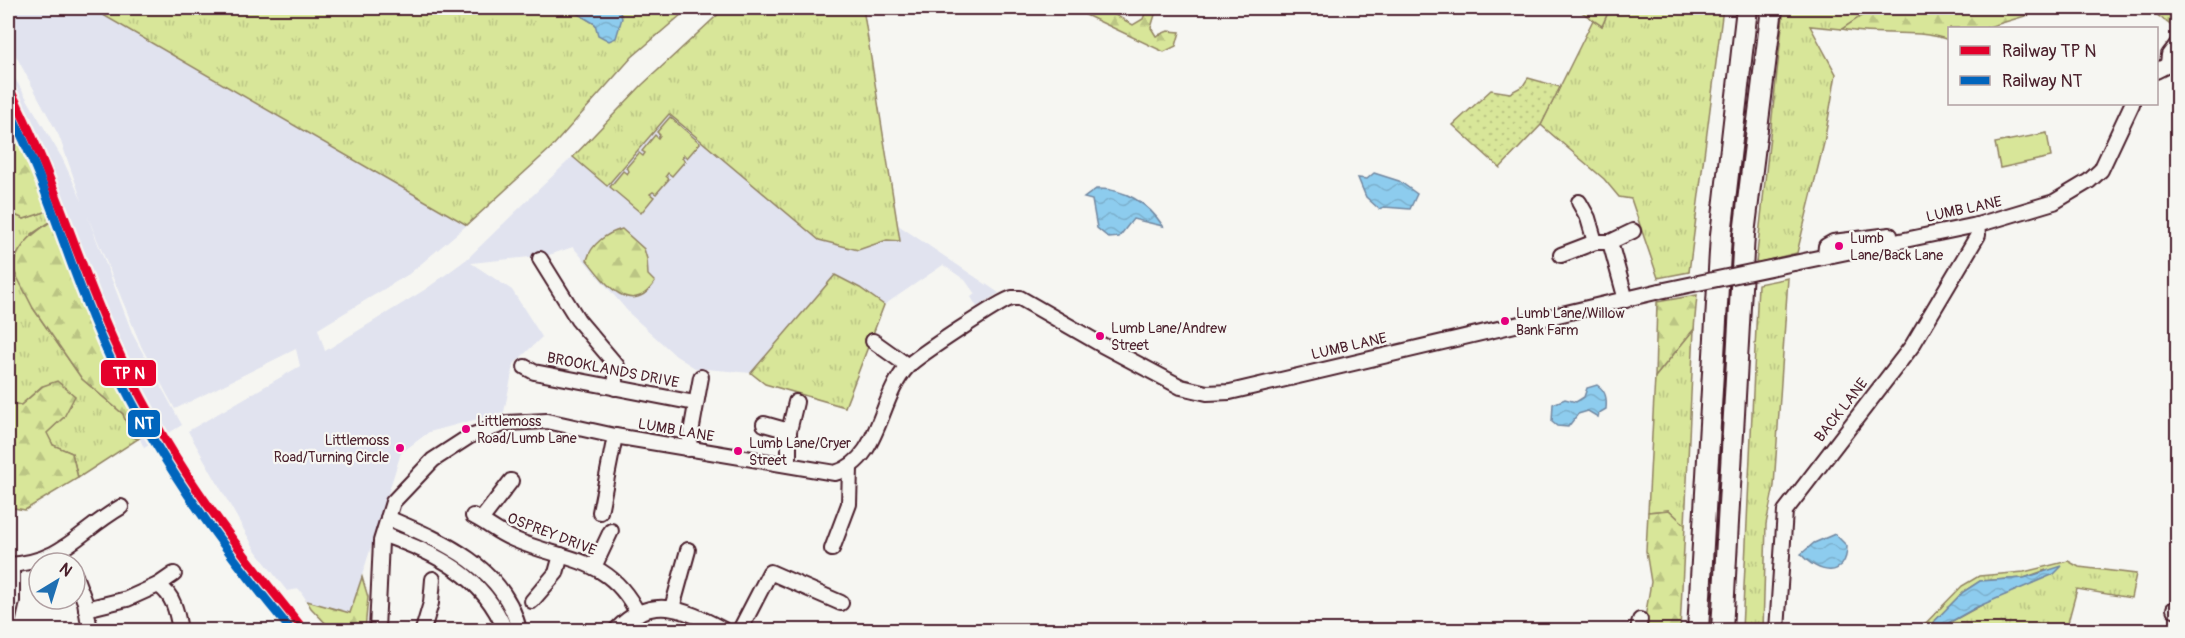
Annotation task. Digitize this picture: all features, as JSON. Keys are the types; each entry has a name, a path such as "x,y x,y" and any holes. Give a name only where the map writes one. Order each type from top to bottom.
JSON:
{"highway":[{"path":"1698,630 1721,235 1747,8"},
{"path":"1722,630 1744,234 1772,8"}],"street":[{"path":"2167,64 2169,55 2178,43"},
{"name":"LUMB LANE","path":"377,630 381,541 393,502 433,459 470,436 507,423 547,421 615,436 834,473 850,468 861,459 896,384 908,366 1012,298 1020,297 1102,345 1181,387 1207,393 1230,392 1624,294 1660,291 1977,225 2054,202 2094,177 2107,160 2118,127 2131,105"},
{"path":"1579,202 1595,242"},
{"name":"BACK LANE","path":"1777,630 1785,511 1927,324 1978,235 1977,225"},
{"path":"1561,255 1595,242 1610,242 1633,231"},
{"path":"1610,242 1624,294"},
{"path":"540,259 578,320 617,366 615,388"},
{"path":"873,341 908,366"},
{"name":"BROOKLANDS DRIVE","path":"525,367 534,372 695,403"},
{"path":"688,449 701,377"},
{"path":"789,465 789,431 795,402"},
{"path":"764,424 789,431"},
{"path":"600,512 615,436"},
{"path":"832,549 849,504 850,468"},
{"name":"OSPREY DRIVE","path":"511,481 477,518 512,539 594,567 622,587 638,614"},
{"path":"72,551 122,507"},
{"path":"388,518 448,546 479,567 504,593 516,615 519,630"},
{"path":"594,567 611,531"},
{"path":"384,535 435,555 466,575 494,607 505,630"},
{"path":"672,608 688,550"},
{"path":"532,601 556,573 561,555"},
{"path":"8,619 13,594 10,565 27,564"},
{"path":"740,630 772,566 841,603"},
{"path":"87,609 127,599 158,585 174,574"},
{"path":"423,630 431,603 433,579"},
{"path":"158,585 167,591 177,612 180,630"},
{"path":"616,630 638,614 656,608 672,608 686,611 724,630"},
{"path":"86,611 90,630"}],"shaded area":[{"path":"8,8 92,8 467,225 409,274 318,329 325,351 426,289 467,259 626,105 642,85 725,8 863,8 898,225 999,293 977,307 971,297 975,294 965,280 943,265 884,305 860,288 835,275 751,373 695,368 676,356 630,314 573,247 549,255 471,263 512,290 542,337 514,364 504,412 429,432 401,453 350,613 307,601 299,589 287,591 256,551 188,431 300,366 296,349 175,409 142,348 87,215 133,335 182,425 144,448 38,212 46,197 8,111 8,67 62,158 82,201 59,136 8,41"}],"green space":[{"path":"91,8 574,8 575,12 595,24 606,9 598,10 597,8 689,8 632,57 551,148 467,225"},
{"path":"725,8 863,8 900,241 887,240 858,250 819,240 669,114 607,186 573,157 642,85"},
{"path":"1071,8 1103,8 1133,25 1143,19 1147,8 1157,8 1151,28 1156,36 1168,31 1180,32 1176,46 1164,52"},
{"path":"1576,8 1610,8 1602,26"},
{"path":"1610,8 1723,8 1689,272 1658,278 1631,199 1619,197 1604,179 1541,125 1593,20 1602,26"},
{"path":"1784,8 1841,8 1866,13 1842,29 1810,26 1836,74 1824,143 1797,253 1756,263"},
{"path":"1971,8 2052,8 1988,27 1948,27 1948,40 1923,34 1842,29 1866,13 1911,11 1942,15"},
{"path":"2148,8 2177,8 2177,30"},
{"path":"1528,78 1560,87 1541,125 1500,168 1453,125 1491,90 1510,93 1523,86"},
{"path":"8,111 51,210 24,219 8,212"},
{"path":"670,117 700,143 687,158 684,155 682,158 685,161 672,176 668,173 666,176 669,179 656,194 653,192 650,194 654,197 641,213 610,187 623,171 627,174 629,171 626,168 639,153 643,156 645,153 642,151 655,135 658,138 660,135 657,132"},
{"path":"2047,133 2051,157 2000,168 1995,143"},
{"path":"51,210 55,219 32,234 33,308 82,379 123,414 131,436 138,439 78,478 72,453 53,445 46,433 64,417 42,386 21,405 8,403 8,212 24,219"},
{"path":"55,219 107,354 148,431 138,439 131,436 123,414 82,379 33,308 12,267 19,251 29,239"},
{"path":"622,229 644,249 648,275 655,282 646,293 637,297 627,297 618,293 601,278 587,260 592,249 600,240"},
{"path":"835,275 860,288 884,305 845,407 765,384 751,373"},
{"path":"1788,278 1774,486 1766,524 1763,630 1742,630 1758,284"},
{"path":"1697,295 1694,329 1655,377 1657,302"},
{"path":"1694,329 1685,525 1669,510 1648,512 1655,377"},
{"path":"57,381 75,396 64,417 47,433 53,445 72,453 78,478 25,510 8,507 8,403 21,405 43,386"},
{"path":"1669,510 1685,525 1680,630 1643,630 1651,582 1646,551 1648,512"},
{"path":"2068,561 2079,567 2136,574 2131,598 2077,589 2066,630 1936,630 2046,570 2024,578 1980,581 1963,592 1926,630 1919,630 1962,586 1979,576 2024,572"},
{"path":"362,577 368,597 365,630 332,630 307,601 350,613"}],"water":[{"path":"574,8 619,10 622,18 616,38 609,41 598,35 595,24 575,12"},
{"path":"1374,173 1399,181 1417,194 1410,209 1384,207 1379,209 1366,197 1358,178 1367,179"},
{"path":"1096,189 1116,191 1134,198 1150,210 1163,226 1133,219 1119,237 1109,238 1097,228 1092,200 1084,198"},
{"path":"1597,385 1604,392 1606,401 1606,409 1599,413 1598,417 1588,411 1578,414 1568,427 1557,426 1552,422 1553,404 1565,399 1576,402 1584,397 1587,388"},
{"path":"1835,534 1847,546 1846,557 1837,569 1830,570 1815,566 1801,554 1814,543"},
{"path":"2062,566 2054,574 1977,607 1936,630 1926,630 1963,592 1980,581 2024,578"}],"transit line":[{"path":"8,86 37,149 100,310 133,382 199,493 304,630"}],"rail line":[{"name":"NT","path":"8,108 35,166 80,287 123,386 188,495 291,630"}],"place":[{"name":"Lumb Lane/Back Lane","path":"1839,246"},
{"name":"Lumb Lane/Willow Bank Farm","path":"1505,321"},
{"name":"Lumb Lane/Andrew Street","path":"1100,336"},
{"name":"Littlemoss Road/Lumb Lane","path":"466,429"},
{"name":"Littlemoss Road/Turning Circle","path":"400,448"},
{"name":"Lumb Lane/Cryer Street","path":"738,451"}]}
